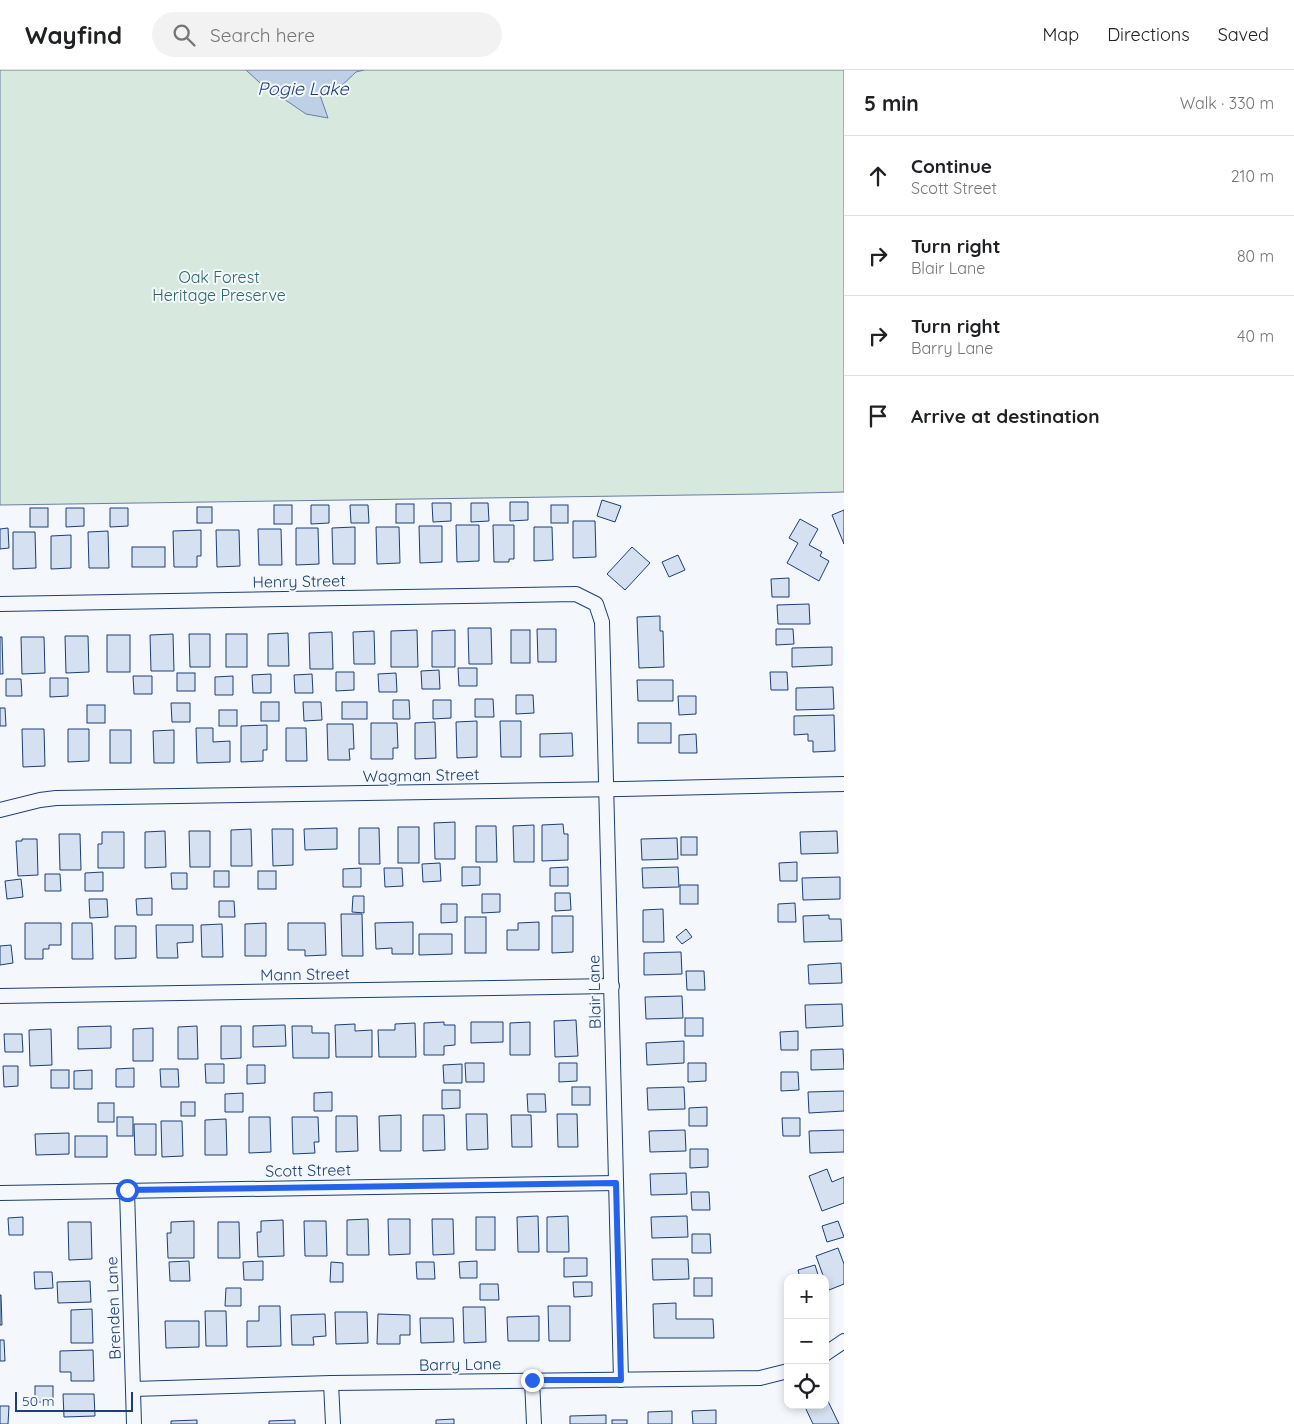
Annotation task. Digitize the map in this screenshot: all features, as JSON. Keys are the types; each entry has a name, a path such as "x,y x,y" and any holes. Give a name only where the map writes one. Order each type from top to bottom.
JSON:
{"street":[{"name":"Henry Street","path":"0,604 576,594 596,604"},
{"name":"Blair Lane","path":"596,604 602,622 621,1380"},
{"name":"Wagman Street","path":"0,810 56,798 606,790 844,784"},
{"name":"Mann Street","path":"0,996 612,986"},
{"name":"Scott Street","path":"0,1193 616,1183"},
{"name":"Brenden Lane","path":"127,1190 134,1424"},
{"path":"829,1351 844,1341"},
{"name":"Barry Lane","path":"133,1389 331,1383 760,1378 784,1372"},
{"path":"532,1380 534,1424"},
{"path":"331,1383 333,1424"}],"green space":[{"name":"Oak Forest Heritage Preserve","path":"0,70 844,70 844,492 0,505"}],"water":[{"name":"Pogie Lake","path":"246,70 364,70 356,72 338,89 320,95 328,118 306,114 259,82"}],"building":[{"path":"602,500 621,506 615,522 597,516"},
{"path":"510,502 528,502 528,520 510,521"},
{"path":"432,503 451,503 451,521 433,522"},
{"path":"471,503 488,503 489,521 471,522"},
{"path":"396,504 414,504 414,523 396,523"},
{"path":"274,505 292,505 292,524 274,524"},
{"path":"311,505 329,505 329,523 311,524"},
{"path":"350,505 368,505 369,523 351,523"},
{"path":"551,505 568,505 568,523 551,523"},
{"path":"197,507 212,507 212,523 197,523"},
{"path":"30,508 48,508 48,527 30,527"},
{"path":"66,508 84,508 84,526 66,527"},
{"path":"110,508 128,508 128,526 110,527"},
{"path":"844,510 844,544 832,515"},
{"path":"800,519 818,529 809,545 822,552 820,556 829,561 819,581 787,563 798,543 789,538"},
{"path":"573,521 595,521 596,557 573,558"},
{"path":"456,525 479,525 479,561 457,562"},
{"path":"493,525 514,525 514,559 509,559 509,562 494,562"},
{"path":"419,526 442,526 442,562 420,563"},
{"path":"355,527 355,564 333,564 332,528"},
{"path":"376,527 399,527 400,563 377,564"},
{"path":"534,527 552,527 553,560 534,561"},
{"path":"8,528 9,548 0,549 0,529"},
{"path":"296,528 318,528 319,564 296,565"},
{"path":"258,529 281,529 282,565 259,565"},
{"path":"201,530 201,556 197,556 197,567 174,567 173,531"},
{"path":"216,530 239,530 240,566 217,567"},
{"path":"108,531 109,568 89,568 88,532"},
{"path":"13,532 35,532 36,568 13,569"},
{"path":"71,535 71,568 51,569 51,536"},
{"path":"132,547 165,547 165,567 132,567"},
{"path":"632,547 650,563 625,590 607,574"},
{"path":"678,555 685,570 669,577 662,562"},
{"path":"789,578 789,597 772,597 771,579"},
{"path":"809,604 810,624 778,624 777,605"},
{"path":"660,616 660,631 663,631 664,667 639,668 637,617"},
{"path":"468,628 491,628 492,664 469,664"},
{"path":"537,629 556,629 556,662 538,662"},
{"path":"776,629 793,629 794,644 776,645"},
{"path":"417,630 418,667 391,667 391,631"},
{"path":"455,630 455,667 432,667 432,631"},
{"path":"511,630 530,630 530,663 511,663"},
{"path":"374,631 375,664 354,664 353,632"},
{"path":"332,632 333,669 310,669 309,633"},
{"path":"288,633 289,666 268,666 268,634"},
{"path":"173,634 174,671 151,671 150,635"},
{"path":"189,634 210,634 210,667 190,667"},
{"path":"226,634 247,634 247,667 226,667"},
{"path":"107,635 130,635 130,672 107,672"},
{"path":"65,636 88,636 89,672 66,673"},
{"path":"0,637 2,637 3,674 0,674"},
{"path":"21,637 44,637 45,673 22,674"},
{"path":"832,647 832,665 792,667 792,648"},
{"path":"458,668 477,668 477,686 459,686"},
{"path":"439,670 440,689 422,689 421,671"},
{"path":"336,672 354,672 354,690 336,691"},
{"path":"770,672 787,672 788,690 771,690"},
{"path":"177,673 195,673 195,691 177,691"},
{"path":"396,673 397,692 379,692 378,674"},
{"path":"271,674 271,693 253,693 252,675"},
{"path":"312,674 313,693 295,693 294,675"},
{"path":"133,676 152,676 152,694 134,694"},
{"path":"233,676 233,695 215,695 215,677"},
{"path":"50,678 68,678 68,696 50,697"},
{"path":"6,679 21,679 22,696 6,696"},
{"path":"637,680 673,680 673,701 638,701"},
{"path":"833,687 834,709 796,710 796,688"},
{"path":"516,695 533,695 534,713 516,714"},
{"path":"678,696 696,696 696,714 679,715"},
{"path":"475,699 493,699 494,717 475,717"},
{"path":"393,700 409,700 410,719 393,719"},
{"path":"433,700 451,700 451,718 433,719"},
{"path":"261,702 279,702 279,721 261,721"},
{"path":"303,702 321,702 322,720 304,721"},
{"path":"342,702 367,702 367,719 342,719"},
{"path":"171,703 190,703 190,722 172,722"},
{"path":"87,705 105,705 105,723 87,723"},
{"path":"0,708 5,708 6,726 0,726"},
{"path":"219,710 237,710 237,726 219,726"},
{"path":"834,715 835,751 813,752 813,741 808,741 808,734 794,735 794,716"},
{"path":"477,721 477,757 457,758 456,722"},
{"path":"500,721 521,721 521,757 501,757"},
{"path":"435,722 436,758 415,759 415,723"},
{"path":"371,723 397,723 398,748 393,748 393,759 371,759"},
{"path":"638,723 671,723 671,743 638,743"},
{"path":"327,724 353,724 354,749 349,749 350,760 328,760"},
{"path":"267,725 267,750 263,750 263,761 241,762 241,726"},
{"path":"196,728 213,728 213,742 230,741 230,762 197,763"},
{"path":"286,728 306,728 307,761 286,761"},
{"path":"22,729 44,729 45,766 23,767"},
{"path":"68,729 89,729 89,761 68,762"},
{"path":"110,730 131,730 131,763 110,763"},
{"path":"174,730 174,763 154,763 153,731"},
{"path":"572,733 573,756 540,757 540,734"},
{"path":"696,734 697,753 679,753 679,735"},
{"path":"455,822 455,859 435,859 434,823"},
{"path":"563,824 564,834 568,834 568,860 542,861 542,825"},
{"path":"534,825 534,862 514,862 513,826"},
{"path":"476,826 496,826 497,862 476,862"},
{"path":"398,827 419,827 419,863 398,863"},
{"path":"337,828 337,849 305,850 304,829"},
{"path":"359,828 379,828 380,864 359,864"},
{"path":"251,829 252,866 231,866 231,830"},
{"path":"272,829 293,829 293,865 273,866"},
{"path":"165,831 166,867 145,868 145,832"},
{"path":"189,831 210,831 210,867 190,867"},
{"path":"837,831 838,853 801,854 800,832"},
{"path":"102,832 124,832 124,868 98,868 98,844 102,844"},
{"path":"59,834 80,834 81,870 60,870"},
{"path":"681,837 697,837 697,855 681,855"},
{"path":"677,838 678,859 642,860 641,839"},
{"path":"22,839 37,839 38,875 18,876 16,841 22,841"},
{"path":"797,862 797,881 780,881 779,863"},
{"path":"440,863 441,881 423,882 422,864"},
{"path":"462,867 480,867 480,885 462,886"},
{"path":"568,867 568,886 550,886 550,868"},
{"path":"678,867 679,887 643,888 642,868"},
{"path":"361,868 361,887 343,887 343,869"},
{"path":"384,868 402,868 403,886 385,887"},
{"path":"214,871 229,871 229,887 214,887"},
{"path":"258,871 276,871 276,889 258,889"},
{"path":"103,872 103,891 85,891 85,873"},
{"path":"171,873 187,873 187,889 172,889"},
{"path":"45,874 60,874 61,891 45,891"},
{"path":"840,877 840,899 803,900 802,878"},
{"path":"21,879 23,897 7,899 5,881"},
{"path":"680,885 698,885 698,904 680,904"},
{"path":"555,893 570,893 571,910 555,911"},
{"path":"482,894 500,894 500,912 482,913"},
{"path":"353,896 364,896 364,913 352,912"},
{"path":"152,898 152,915 137,915 136,899"},
{"path":"89,899 107,899 108,917 90,918"},
{"path":"219,901 234,901 235,917 219,917"},
{"path":"795,903 796,922 778,922 778,904"},
{"path":"441,904 457,904 457,922 441,923"},
{"path":"663,909 664,942 643,942 643,910"},
{"path":"341,914 362,914 363,956 342,956"},
{"path":"829,915 829,919 841,919 842,941 804,942 803,916"},
{"path":"552,916 573,916 573,952 552,953"},
{"path":"465,917 486,917 486,953 465,953"},
{"path":"413,922 413,954 392,954 392,948 376,949 375,923"},
{"path":"539,922 539,950 507,950 507,930 518,930 518,923"},
{"path":"25,923 61,923 61,945 49,945 49,949 43,949 43,959 25,959"},
{"path":"72,923 92,923 93,959 72,959"},
{"path":"266,923 266,956 245,956 245,924"},
{"path":"288,923 325,923 326,955 305,956 305,950 288,950"},
{"path":"222,924 223,957 202,957 201,925"},
{"path":"156,925 193,925 193,942 177,943 178,958 157,958"},
{"path":"115,926 136,926 136,958 115,959"},
{"path":"686,929 692,937 682,944 676,937"},
{"path":"419,934 452,934 452,954 419,955"},
{"path":"11,945 13,963 0,965 0,946"},
{"path":"681,952 682,974 644,975 644,953"},
{"path":"841,963 842,983 809,984 808,965"},
{"path":"686,971 704,971 705,990 687,990"},
{"path":"682,996 683,1018 646,1019 645,997"},
{"path":"842,1004 843,1026 806,1028 805,1005"},
{"path":"685,1018 703,1018 703,1036 685,1036"},
{"path":"576,1020 578,1056 555,1057 554,1021"},
{"path":"444,1022 444,1025 455,1025 455,1045 444,1046 444,1055 424,1055 424,1023"},
{"path":"471,1022 503,1022 503,1042 471,1043"},
{"path":"530,1022 530,1055 510,1055 510,1023"},
{"path":"415,1023 416,1057 379,1057 378,1030 395,1030 395,1024"},
{"path":"355,1024 355,1031 372,1030 372,1057 336,1057 335,1025"},
{"path":"285,1025 286,1046 253,1047 253,1026"},
{"path":"111,1026 111,1048 78,1049 78,1027"},
{"path":"197,1026 198,1059 178,1059 178,1027"},
{"path":"221,1026 241,1026 241,1058 221,1059"},
{"path":"292,1026 312,1026 312,1033 329,1033 329,1058 293,1058"},
{"path":"153,1028 153,1061 133,1061 133,1029"},
{"path":"51,1029 52,1065 30,1066 29,1030"},
{"path":"798,1031 798,1050 781,1050 780,1032"},
{"path":"4,1034 22,1034 23,1052 5,1052"},
{"path":"684,1041 684,1063 647,1065 646,1043"},
{"path":"843,1049 844,1069 811,1070 811,1050"},
{"path":"465,1063 484,1063 484,1082 466,1082"},
{"path":"559,1063 577,1063 577,1081 559,1082"},
{"path":"688,1063 706,1063 706,1081 688,1082"},
{"path":"205,1064 224,1064 224,1083 206,1083"},
{"path":"462,1064 462,1083 444,1083 443,1065"},
{"path":"247,1065 265,1065 265,1083 247,1084"},
{"path":"3,1066 18,1066 18,1086 4,1087"},
{"path":"134,1068 134,1087 116,1087 116,1069"},
{"path":"160,1069 178,1069 179,1087 161,1087"},
{"path":"51,1070 69,1070 69,1088 51,1088"},
{"path":"92,1070 92,1089 74,1089 74,1071"},
{"path":"781,1072 798,1072 799,1090 781,1091"},
{"path":"572,1087 590,1087 590,1105 572,1105"},
{"path":"684,1087 685,1109 648,1110 647,1088"},
{"path":"442,1090 460,1090 460,1108 442,1109"},
{"path":"844,1091 844,1111 809,1113 808,1092"},
{"path":"332,1092 332,1111 314,1111 314,1093"},
{"path":"243,1093 243,1112 225,1112 225,1094"},
{"path":"527,1094 545,1094 546,1112 528,1112"},
{"path":"181,1102 195,1102 195,1116 181,1116"},
{"path":"98,1103 114,1103 114,1122 98,1122"},
{"path":"707,1107 707,1126 689,1126 689,1108"},
{"path":"466,1114 487,1114 488,1149 467,1150"},
{"path":"557,1114 577,1114 578,1147 558,1147"},
{"path":"401,1115 401,1151 380,1151 379,1116"},
{"path":"423,1115 444,1115 445,1150 423,1151"},
{"path":"511,1115 531,1115 532,1147 512,1147"},
{"path":"336,1116 357,1116 358,1151 336,1152"},
{"path":"117,1117 133,1117 133,1136 117,1136"},
{"path":"249,1117 270,1117 271,1152 249,1153"},
{"path":"292,1117 318,1117 319,1142 314,1142 315,1153 293,1154"},
{"path":"782,1118 800,1118 800,1136 783,1136"},
{"path":"226,1119 227,1155 205,1155 205,1120"},
{"path":"161,1121 182,1121 183,1156 162,1157"},
{"path":"134,1124 156,1124 156,1155 135,1155"},
{"path":"685,1130 686,1151 650,1152 649,1131"},
{"path":"844,1130 844,1152 810,1153 809,1131"},
{"path":"69,1133 69,1154 36,1155 35,1134"},
{"path":"75,1136 107,1136 107,1157 75,1157"},
{"path":"690,1149 708,1149 708,1167 690,1168"},
{"path":"827,1169 832,1182 844,1177 844,1203 822,1211 809,1176"},
{"path":"686,1173 687,1194 651,1195 650,1174"},
{"path":"691,1192 709,1192 710,1210 692,1210"},
{"path":"538,1216 539,1252 518,1252 517,1217"},
{"path":"568,1216 569,1252 547,1252 547,1217"},
{"path":"687,1216 688,1237 652,1238 651,1217"},
{"path":"23,1217 23,1235 9,1235 8,1218"},
{"path":"476,1217 495,1217 495,1250 476,1250"},
{"path":"368,1219 369,1255 347,1255 347,1220"},
{"path":"388,1219 410,1219 410,1254 389,1255"},
{"path":"432,1219 453,1219 454,1254 433,1255"},
{"path":"283,1220 284,1256 258,1257 257,1232 261,1232 261,1221"},
{"path":"194,1221 194,1258 168,1258 167,1233 171,1233 171,1222"},
{"path":"304,1221 326,1221 327,1256 305,1256"},
{"path":"838,1221 844,1237 827,1242 822,1226"},
{"path":"68,1222 91,1222 92,1259 69,1260"},
{"path":"218,1222 239,1222 240,1258 218,1258"},
{"path":"692,1234 710,1234 711,1253 692,1253"},
{"path":"838,1248 844,1264 844,1284 829,1290 829,1274 823,1274 816,1256"},
{"path":"564,1258 587,1258 587,1276 564,1277"},
{"path":"652,1259 688,1259 689,1279 653,1280"},
{"path":"189,1261 190,1281 170,1281 169,1262"},
{"path":"263,1261 263,1280 244,1280 243,1262"},
{"path":"477,1261 477,1278 460,1278 459,1262"},
{"path":"331,1262 343,1263 343,1282 330,1282"},
{"path":"416,1262 434,1262 435,1279 417,1279"},
{"path":"815,1265 818,1274 799,1274 798,1270"},
{"path":"34,1272 52,1272 53,1288 35,1289"},
{"path":"694,1278 712,1278 712,1296 694,1296"},
{"path":"90,1281 91,1302 58,1303 57,1282"},
{"path":"573,1282 592,1282 592,1296 574,1297"},
{"path":"480,1284 498,1284 499,1300 480,1300"},
{"path":"226,1288 241,1288 241,1306 225,1306"},
{"path":"1,1295 2,1325 0,1325"},
{"path":"676,1303 676,1319 713,1319 714,1338 654,1338 653,1304"},
{"path":"259,1306 280,1306 281,1346 247,1347 247,1321 259,1321"},
{"path":"548,1306 570,1306 570,1341 549,1341"},
{"path":"463,1307 485,1307 486,1342 464,1343"},
{"path":"92,1309 93,1343 71,1343 71,1310"},
{"path":"205,1311 226,1311 227,1346 206,1346"},
{"path":"335,1312 367,1312 368,1343 336,1344"},
{"path":"325,1314 326,1336 313,1337 314,1345 292,1345 291,1315"},
{"path":"378,1314 410,1315 410,1335 400,1335 400,1344 377,1344"},
{"path":"539,1316 539,1341 508,1341 507,1317"},
{"path":"420,1318 453,1318 454,1342 421,1343"},
{"path":"165,1321 199,1321 199,1347 166,1348"},
{"path":"0,1340 4,1340 5,1361 0,1361"},
{"path":"93,1350 94,1381 71,1381 71,1372 60,1372 60,1351"},
{"path":"35,1386 53,1386 53,1402 35,1402"},
{"path":"63,1394 94,1394 95,1416 64,1417"},
{"path":"829,1403 839,1424 813,1424 806,1409 829,1409"},
{"path":"0,1406 9,1406 8,1424 0,1424"},
{"path":"716,1410 716,1424 693,1424 692,1411"},
{"path":"672,1411 672,1424 648,1424 648,1412"},
{"path":"606,1415 606,1424 570,1424 570,1416"},
{"path":"454,1419 454,1424 436,1424 436,1420"},
{"path":"197,1420 197,1424 171,1424 171,1421"},
{"path":"295,1420 295,1424 269,1424 269,1421"},
{"path":"612,1420 627,1420 627,1424 612,1424"}],"route":[{"path":"127,1190 616,1183 621,1380 532,1380"}]}
